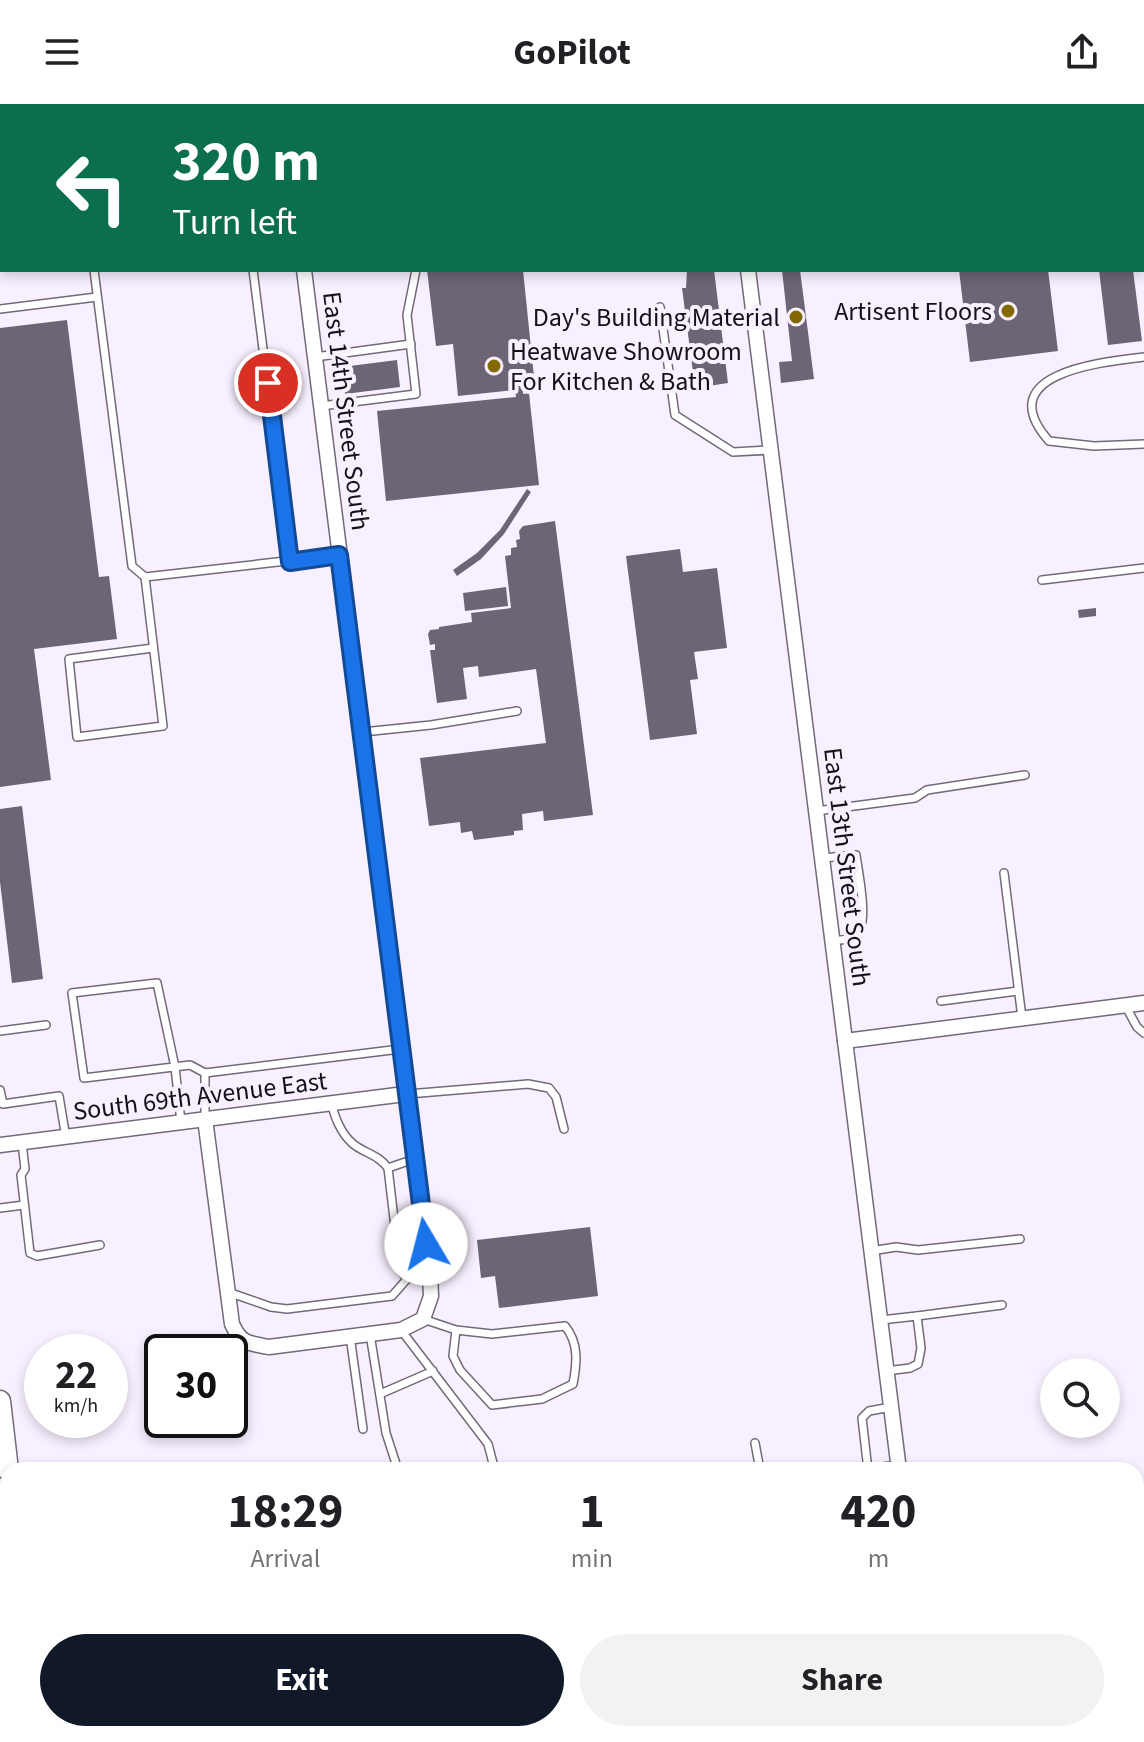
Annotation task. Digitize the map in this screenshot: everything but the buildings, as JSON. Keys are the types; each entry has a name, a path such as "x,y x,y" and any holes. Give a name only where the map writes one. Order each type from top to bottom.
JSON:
{"main road":[{"path":"0,1401 7,1462"}],"street":[{"name":"East 14th Street South","path":"304,272 405,1094 430,1273 431,1296 423,1319"},
{"name":"East 13th Street South","path":"748,272 897,1462"},
{"path":"845,1041 1144,1003"},
{"name":"South 69th Avenue East","path":"0,1145 405,1094"},
{"path":"205,1119 232,1324 238,1338 269,1347 401,1330 423,1319"}],"lane":[{"path":"94,272 132,566 145,577 163,726 77,737 69,659 153,648"},
{"path":"253,272 290,562"},
{"path":"321,406 416,394 407,315 416,272"},
{"path":"0,309 97,297"},
{"path":"660,307 675,415 733,452 771,450"},
{"path":"315,357 411,344"},
{"path":"1144,357 1083,366 1060,373 1044,382 1036,392 1033,405 1040,430 1049,441 1094,446 1144,444"},
{"path":"145,577 339,555"},
{"path":"1042,580 1144,568"},
{"path":"361,732 431,725 517,711"},
{"path":"814,812 915,798 927,790 1025,775"},
{"path":"821,858 856,855 864,921 853,938 832,941"},
{"path":"1004,873 1022,1018"},
{"path":"181,1122 175,1067 157,983 72,993 84,1078 175,1067 190,1065 205,1073 400,1049"},
{"path":"941,1001 1018,991"},
{"path":"1125,1005 1137,1027 1144,1033"},
{"path":"0,1031 46,1025"},
{"path":"205,1073 205,1119"},
{"path":"405,1094 528,1084 549,1088 556,1097 564,1129"},
{"path":"0,1090 3,1104 59,1096 66,1138"},
{"path":"331,1103 337,1123 353,1144 382,1160 388,1168 400,1269 407,1279"},
{"path":"22,1143 25,1169 21,1175 30,1253 37,1256 100,1245"},
{"path":"388,1168 414,1159"},
{"path":"0,1208 24,1205"},
{"path":"871,1251 896,1247 918,1250 1020,1239"},
{"path":"228,1292 271,1307 287,1309 392,1296 407,1279 430,1273"},
{"path":"880,1321 1002,1305"},
{"path":"886,1371 918,1364 921,1348 917,1316"},
{"path":"423,1319 456,1330 492,1334 565,1326 574,1338 577,1367 573,1384 542,1399 492,1405 460,1370 453,1356 456,1330"},
{"path":"401,1330 488,1444 493,1462"},
{"path":"370,1334 386,1433 395,1462"},
{"path":"350,1336 363,1429"},
{"path":"380,1394 433,1371"},
{"path":"867,1462 862,1418 869,1411 891,1407"},
{"path":"755,1443 759,1462"}],"place":[{"name":"Artisent Floors","path":"1008,311"},
{"name":"Day's Building Material","path":"796,317"},
{"name":"Heatwave Showroom For Kitchen & Bath","path":"494,366"}],"route":[{"path":"268,383 290,562 339,555 426,1244"}]}
